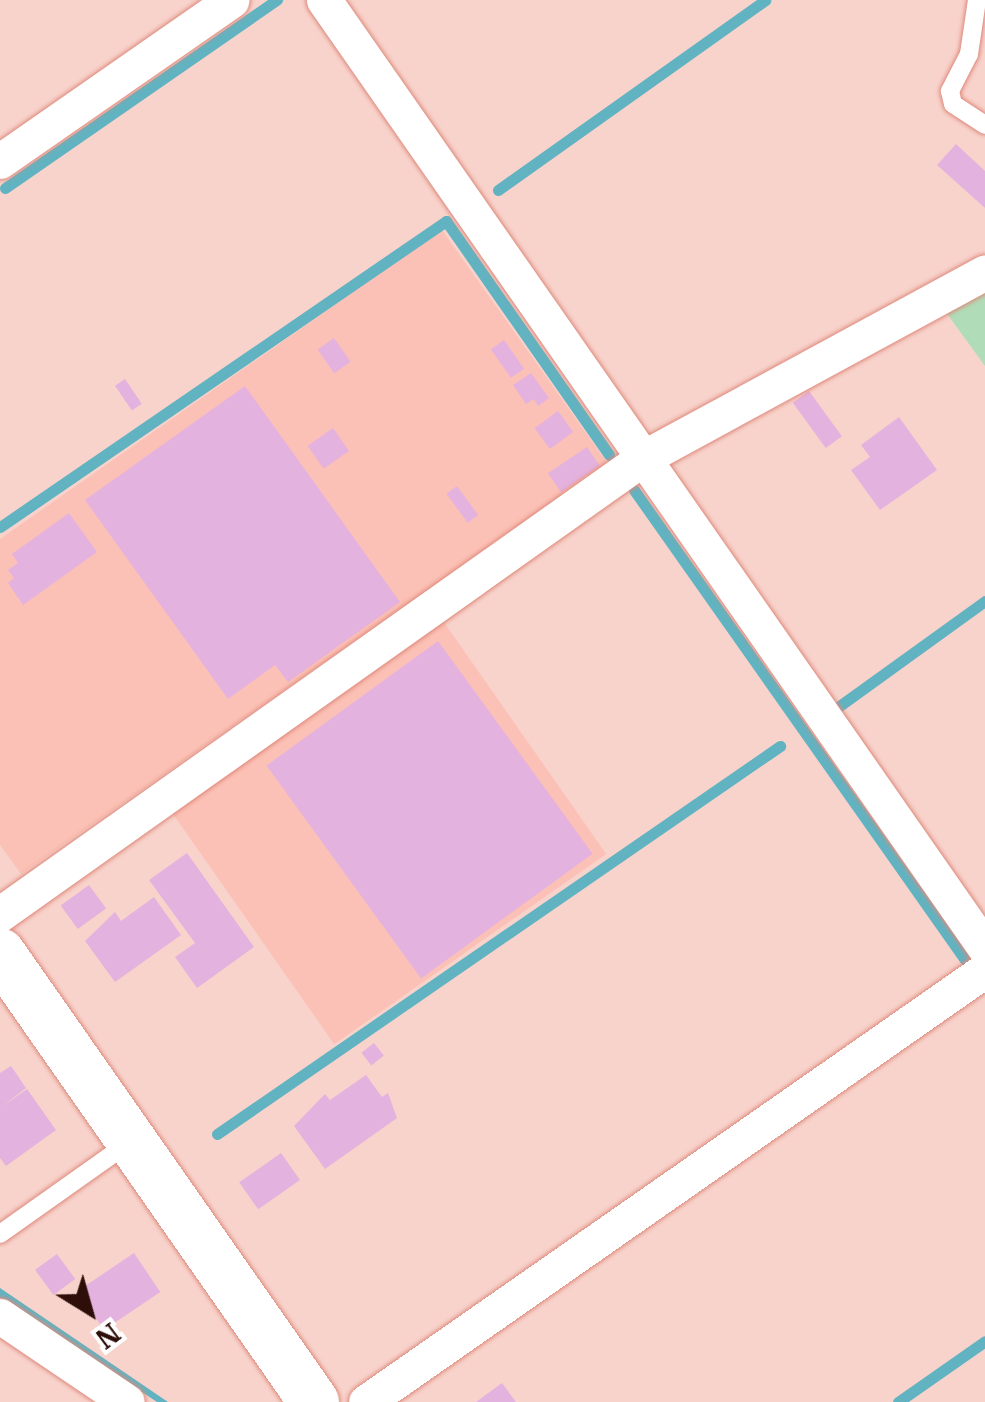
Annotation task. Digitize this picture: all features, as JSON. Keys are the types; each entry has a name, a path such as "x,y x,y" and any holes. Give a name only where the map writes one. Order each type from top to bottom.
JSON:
{"street":[{"path":"0,161 232,0"},
{"path":"324,0 985,948"},
{"path":"0,914 644,458 985,272"},
{"path":"0,952 314,1402"},
{"path":"366,1402 985,970"},
{"path":"0,1316 127,1402"}],"lane":[{"path":"977,0 969,54 950,91 953,104 985,125"},
{"path":"0,1234 132,1141"}],"shaded area":[{"path":"442,230 608,464 21,874 0,845 0,539"},
{"path":"441,618 606,854 334,1044 169,808"}],"green space":[{"path":"985,290 985,366 945,311"}],"water":[{"path":"0,1288 168,1402 157,1402 0,1298"}],"building":[{"path":"956,144 985,171 985,208 937,165"},
{"path":"334,338 351,362 334,373 318,349"},
{"path":"504,340 524,369 511,378 491,349"},
{"path":"531,373 549,398 538,406 534,399 526,404 513,385"},
{"path":"125,379 142,404 132,411 115,386"},
{"path":"245,386 400,602 288,682 275,665 228,699 85,500"},
{"path":"809,391 842,436 826,448 793,403"},
{"path":"558,411 573,432 550,449 535,428"},
{"path":"899,417 937,470 880,510 851,470 870,457 861,445"},
{"path":"333,428 349,451 324,469 308,446"},
{"path":"587,447 600,466 561,492 548,473"},
{"path":"457,486 478,515 468,523 446,494"},
{"path":"69,513 97,552 23,605 8,583 14,578 8,570 18,563 12,554"},
{"path":"438,641 593,854 421,978 266,766"},
{"path":"187,853 254,947 197,988 175,957 195,943 149,880"},
{"path":"89,885 106,908 78,929 61,906"},
{"path":"154,897 181,935 115,982 85,941 115,912 121,921"},
{"path":"374,1043 384,1056 371,1065 361,1053"},
{"path":"11,1066 26,1088 3,1106 27,1089 56,1130 6,1166 0,1158 0,1073"},
{"path":"366,1075 382,1097 388,1093 397,1118 325,1169 294,1126 325,1094 330,1100"},
{"path":"281,1153 300,1180 258,1209 239,1182"},
{"path":"134,1253 160,1292 104,1330 78,1291"},
{"path":"57,1254 75,1279 53,1295 35,1270"},
{"path":"502,1383 516,1402 476,1402"}],"waterway":[{"path":"5,188 277,0"},
{"path":"498,190 765,0"},
{"path":"0,527 446,221 609,455"},
{"path":"634,490 968,964"},
{"path":"838,707 985,601"},
{"path":"217,1134 780,746"},
{"path":"898,1402 985,1341"}]}
